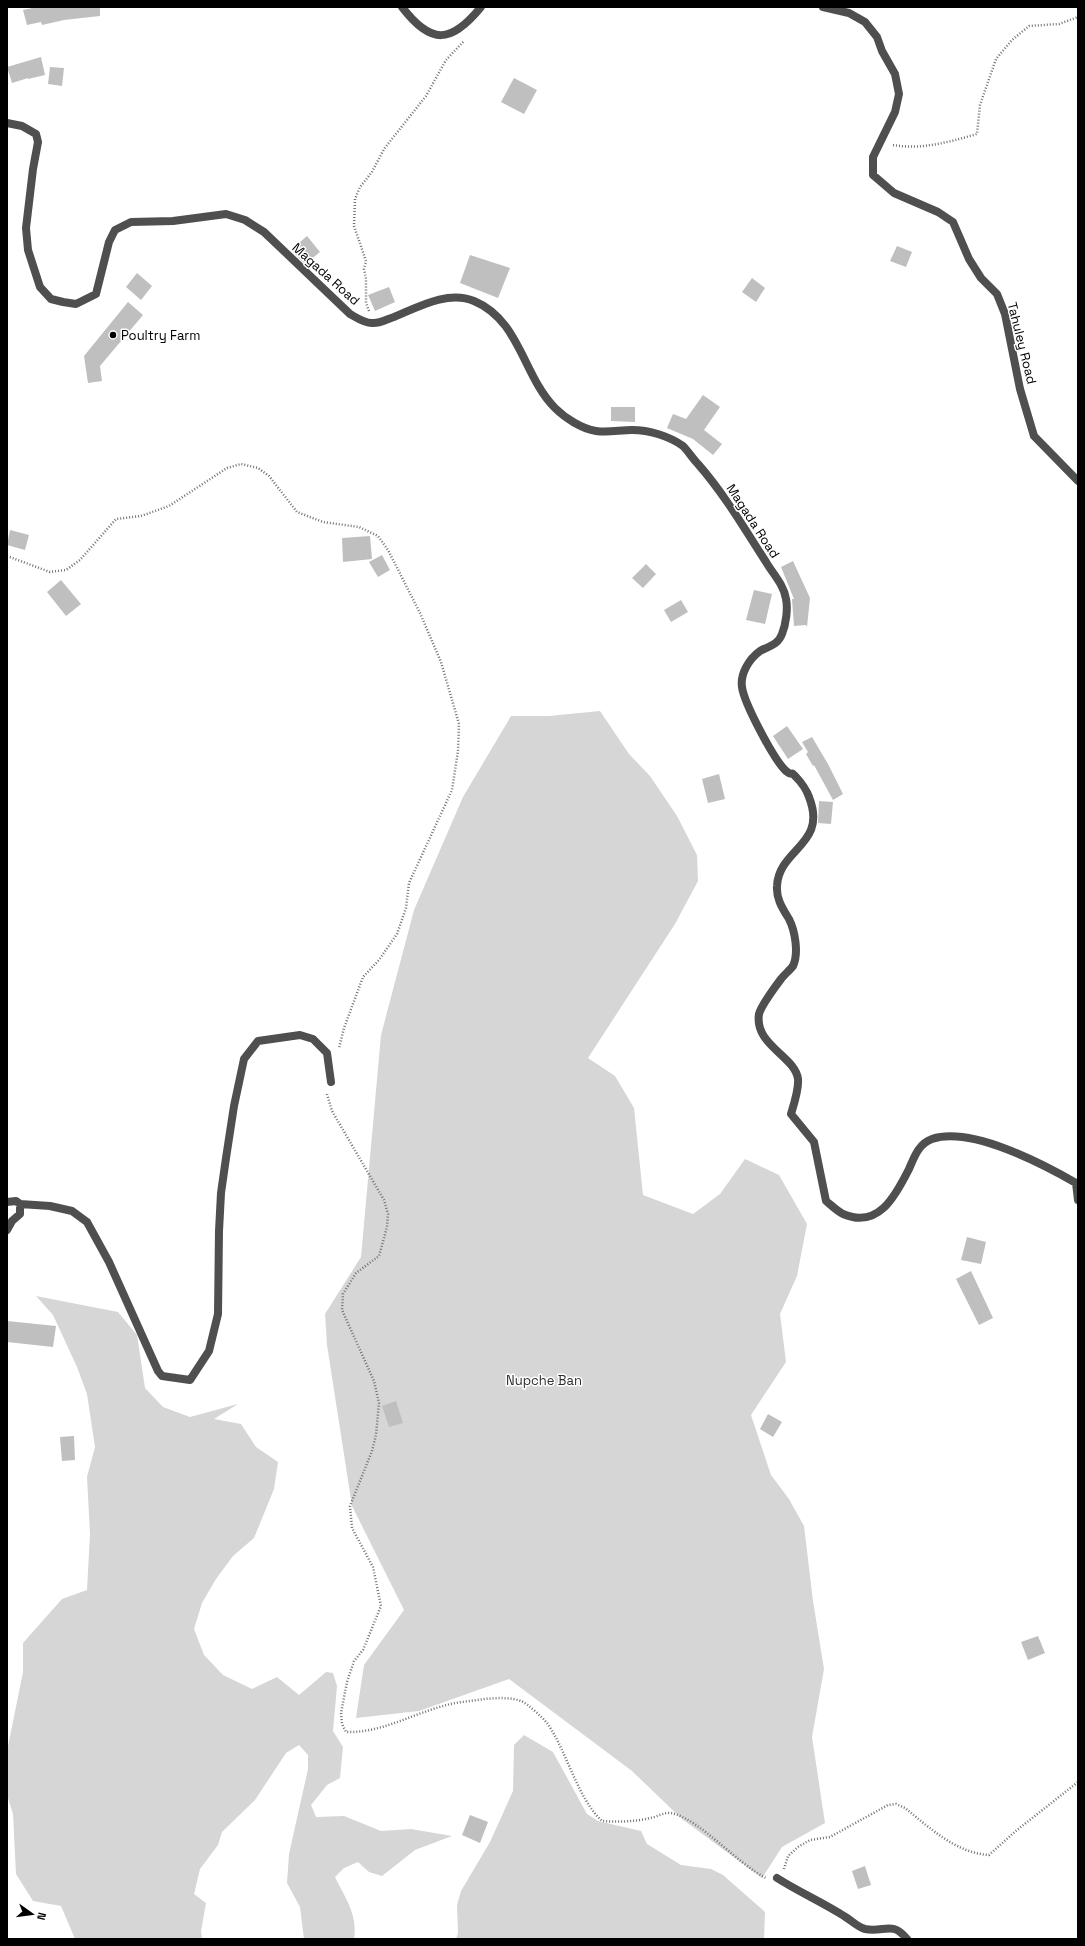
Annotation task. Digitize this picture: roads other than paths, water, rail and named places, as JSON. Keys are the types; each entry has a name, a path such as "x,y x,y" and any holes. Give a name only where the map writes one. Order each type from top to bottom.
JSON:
{"street":[{"path":"402,7 414,22 435,36 446,36 471,20 481,7"},
{"name":"Tahuley Road","path":"823,7 848,13 865,22 877,37 882,51 895,74 899,94 895,112 873,157 873,175 894,193 938,212 953,222 969,259 981,278 997,294 1005,314 1020,389 1034,436 1078,481"},
{"name":"Magada Road","path":"7,123 22,126 36,134 38,142 33,169 26,228 28,250 34,270 40,287 51,299 76,304 96,294 110,242 115,230 131,222 173,221 226,214 245,220 264,232 350,314 363,321 375,324 425,303 450,297 472,300 490,310 512,333 541,391 556,410 571,420 595,431 633,430 650,432 661,435 682,446 729,502 740,522 779,582 786,598 785,623 782,638 774,645 759,652 753,658 746,668 741,683 745,700 774,753 786,770 796,776 809,796 813,813 813,827 808,840 783,864 777,886 780,905 791,922 796,950 792,966 781,979 759,1012 760,1025 767,1042 793,1068 798,1079 792,1114 814,1142 826,1202 842,1214 862,1219 877,1215 893,1196 917,1150 930,1139 944,1136 968,1138 990,1144 1046,1165 1076,1183 1078,1200"},
{"path":"7,1202 16,1201 20,1204 50,1206 72,1211 87,1222 109,1262 158,1371 162,1376 190,1380 209,1351 218,1314 221,1193 234,1106 244,1059 258,1041 300,1034 313,1039 327,1053 331,1082"},
{"path":"7,1230 12,1221 20,1214 20,1204"},
{"path":"777,1878 798,1892 846,1916 857,1925 866,1929 892,1927 902,1932 907,1939"}],"place":[{"name":"Poultry Farm","path":"113,335"}],"park label":[{"name":"Nupche Ban","path":"544,1380"}]}
